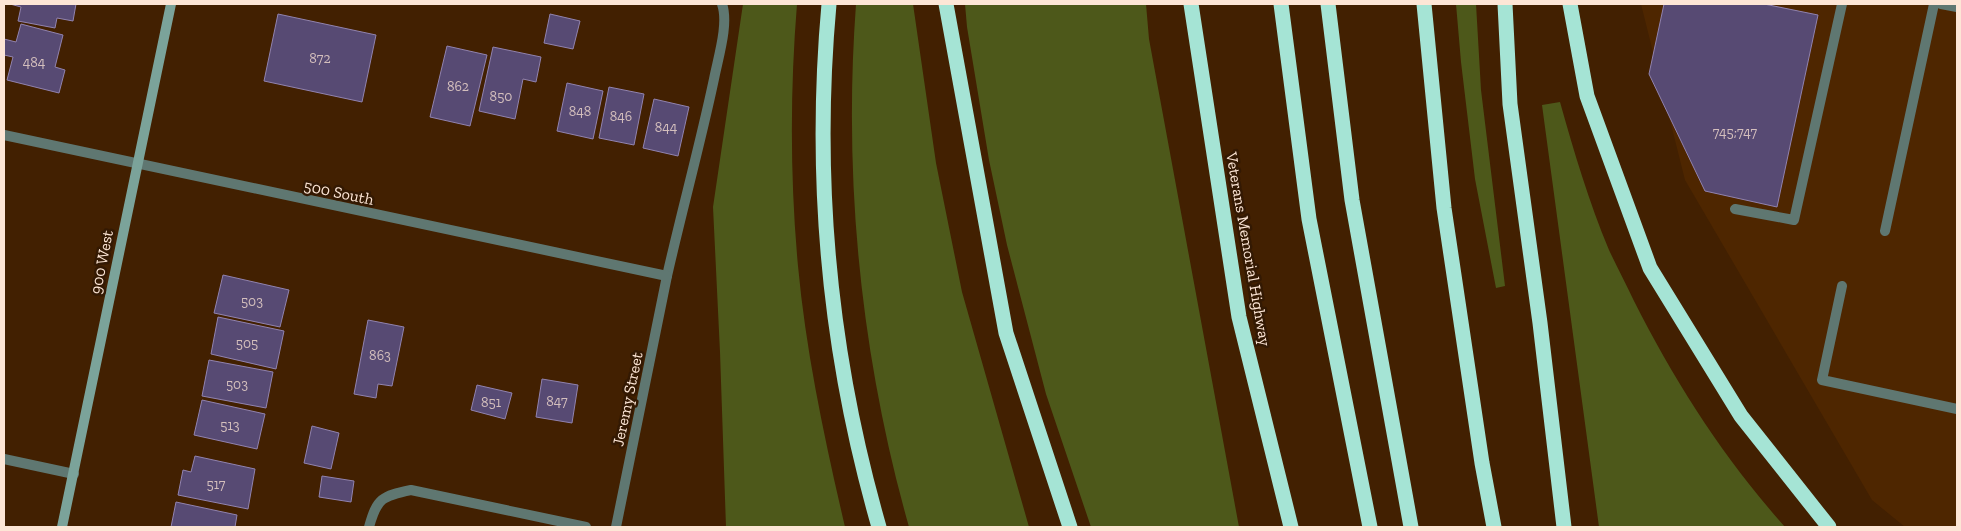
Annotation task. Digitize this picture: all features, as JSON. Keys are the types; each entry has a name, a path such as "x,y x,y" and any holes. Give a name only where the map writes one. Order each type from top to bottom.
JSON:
{"highway":[{"path":"829,4 822,134 827,245 839,356 870,497 879,527"},
{"path":"946,4 1006,333 1070,527"},
{"name":"Veterans Memorial Highway","path":"1191,4 1239,317 1291,527"},
{"path":"1282,4 1309,219 1370,527"},
{"path":"1328,4 1352,200 1411,527"},
{"path":"1424,4 1444,208 1482,463 1494,527"},
{"path":"1504,4 1510,104 1540,323 1564,527"},
{"path":"1570,4 1587,96 1650,268 1741,416 1829,527"}],"main road":[{"name":"900 West","path":"62,527 136,164 171,4"}],"street":[{"name":"Jeremy Street","path":"616,527 667,276 701,141 720,51 725,13 722,4"},
{"path":"1735,209 1794,220 1842,4"},
{"path":"1886,230 1934,4"},
{"path":"1941,4 1957,7"},
{"name":"500 South","path":"4,135 667,276"},
{"path":"1842,286 1822,380 1957,409"},
{"path":"4,459 74,474"},
{"path":"369,527 374,508 388,495 411,490 586,527"}],"shaded area":[{"path":"1641,4 1957,4 1957,527 1905,527 1872,500 1685,180"}],"green space":[{"path":"743,4 797,4 793,69 792,135 793,200 801,299 817,397 845,527 726,527 713,207"},
{"path":"856,4 913,4 936,163 962,292 1029,527 909,527 892,463 879,398 860,268 854,202 852,136"},
{"path":"965,4 1146,4 1149,39 1239,527 1091,527 1046,394 1007,245 989,160 967,27"},
{"path":"1456,4 1476,4 1481,90 1505,286 1496,288 1475,179"},
{"path":"1560,102 1582,177 1602,232 1650,332 1684,391 1721,447 1762,501 1785,527 1599,527 1542,105"}],"building":[{"path":"10,4 76,4 73,21 57,18 55,28 18,21 21,7"},
{"path":"1664,4 1764,4 1818,15 1777,207 1705,191 1649,74"},
{"path":"278,14 376,35 362,102 264,81"},
{"path":"550,14 580,21 573,49 544,43"},
{"path":"21,24 63,35 55,67 65,70 59,93 7,80 13,57 4,55 4,39 16,42"},
{"path":"447,46 487,55 470,126 430,117"},
{"path":"493,47 541,57 536,82 523,79 515,119 479,111"},
{"path":"567,83 603,91 593,139 557,131"},
{"path":"609,87 644,94 634,145 599,138"},
{"path":"654,99 689,107 678,156 643,148"},
{"path":"223,275 289,290 280,327 214,313"},
{"path":"218,317 284,331 276,369 211,354"},
{"path":"368,320 404,327 392,386 378,384 376,398 354,394"},
{"path":"209,360 273,372 266,408 202,396"},
{"path":"542,379 578,385 572,423 536,417"},
{"path":"477,385 512,393 505,419 471,410"},
{"path":"202,400 265,414 257,449 194,435"},
{"path":"312,426 339,433 331,469 304,463"},
{"path":"195,456 255,469 248,509 178,495 183,470 191,472"},
{"path":"322,476 354,481 351,502 319,497"},
{"path":"176,502 237,515 235,527 171,527"}]}
